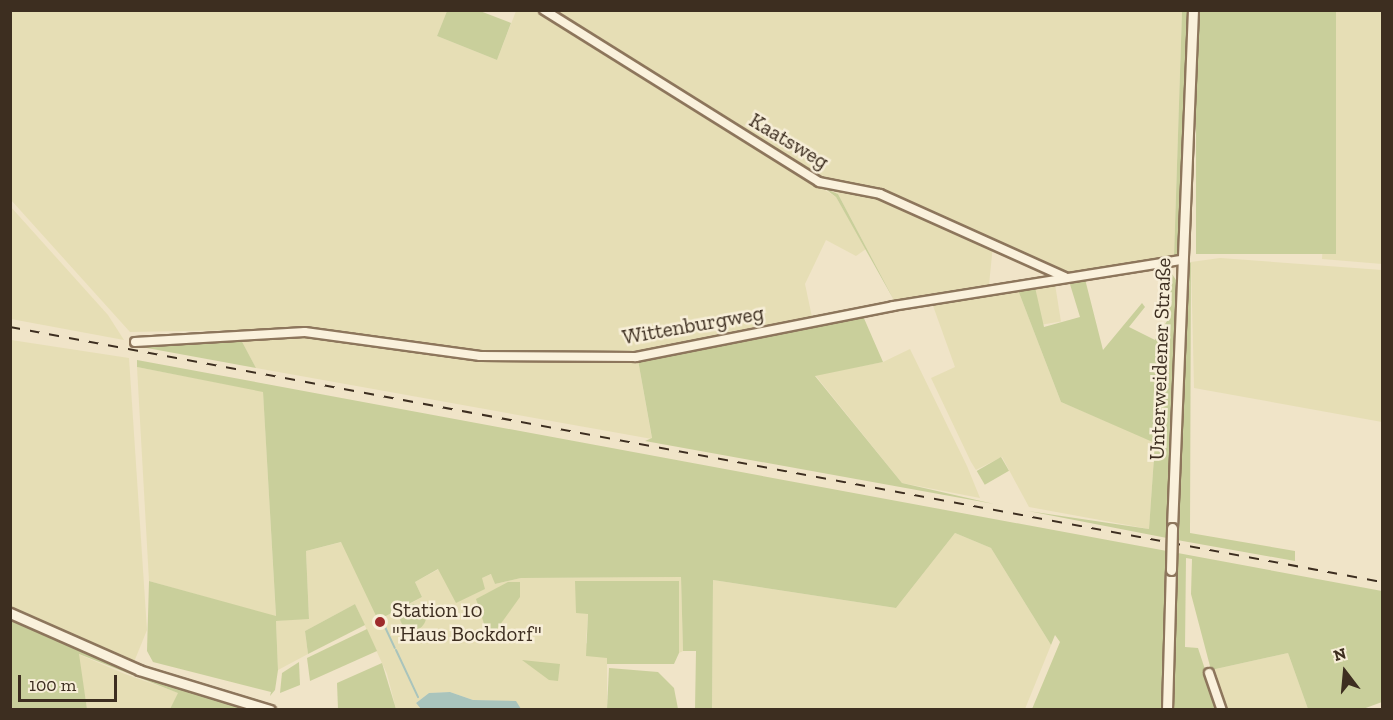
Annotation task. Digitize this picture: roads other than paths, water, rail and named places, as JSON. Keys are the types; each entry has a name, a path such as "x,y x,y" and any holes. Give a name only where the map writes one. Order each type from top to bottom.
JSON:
{"street":[{"name":"Kaatsweg","path":"544,10 819,182 880,194 1067,278"},
{"name":"Unterweidener Straße","path":"1167,710 1181,260 1192,10"},
{"name":"Wittenburgweg","path":"135,342 305,332 480,356 636,357 1067,278 1181,260"},
{"path":"10,613 139,670 270,710"},
{"path":"1209,673 1222,710"}],"water":[{"path":"450,692 473,700 516,701 521,709 421,709 416,703 429,693"}],"waterway":[{"path":"385,627 395,648"},
{"path":"396,650 418,697"}],"railway":[{"path":"10,327 1382,582"}],"place":[{"name":"Station 10 \"Haus Bockdorf\"","path":"380,622"}]}
